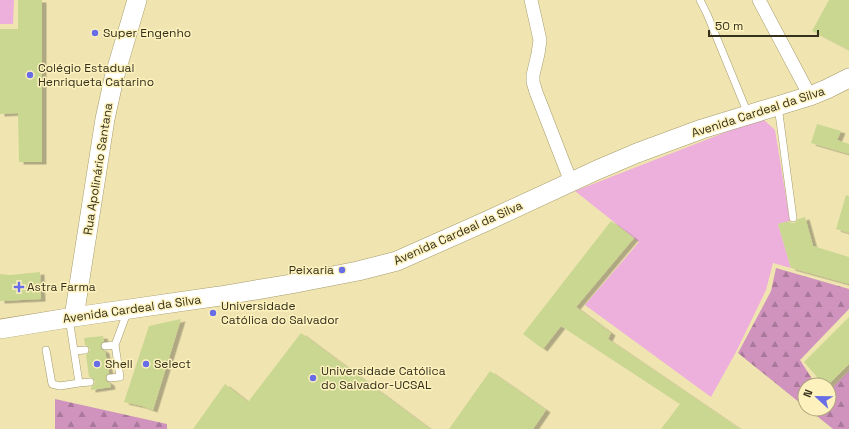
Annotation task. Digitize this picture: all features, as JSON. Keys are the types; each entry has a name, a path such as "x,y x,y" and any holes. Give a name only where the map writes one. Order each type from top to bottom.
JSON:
{"main road":[{"name":"Rua Apolinário Santana","path":"72,318 114,78 137,0"},
{"name":"Avenida Cardeal da Silva","path":"0,329 291,284 397,261 637,153 702,130 810,96 848,79"}],"street":[{"path":"531,0 540,40 533,74 533,82 571,182"},
{"path":"760,0 810,96"}],"lane":[{"path":"700,0 748,115"},
{"path":"778,106 793,218"},
{"path":"110,378 120,377 115,345 129,309"},
{"path":"72,318 74,351 79,383"},
{"path":"105,346 115,345"},
{"path":"46,350 52,384 60,386 90,382"},
{"path":"74,351 85,350"}],"green space":[{"path":"776,268 849,289 849,309 800,360 811,377 797,377 797,401 738,353 771,291"},
{"path":"849,371 849,429 833,429 818,417 837,417 837,383"},
{"path":"55,399 167,424 167,429 55,429"}],"shaded area":[{"path":"0,0 14,0 13,24 0,24"},
{"path":"762,118 775,130 790,221 778,224 791,268 773,263 766,290 736,352 711,397 585,305 639,242 575,191"}],"building":[{"name":"Colégio Estadual Henriqueta Catarino","path":"18,0 42,0 42,162 19,162 18,113 0,114 0,29 18,29"},
{"path":"829,0 849,0 849,50 812,31"},
{"path":"817,124 841,131 837,140 849,144 849,154 811,143"},
{"path":"846,195 849,196 849,233 836,229"},
{"path":"805,217 813,246 849,257 849,284 791,268 778,224 789,221 794,223 798,219"},
{"path":"611,221 634,238 576,307 611,333 608,339 740,429 661,429 680,404 561,326 543,349 523,334"},
{"path":"40,272 41,299 0,301 0,274 10,275"},
{"path":"849,317 849,364 836,377 817,377 804,362"},
{"path":"181,319 153,410 124,402 149,326"},
{"name":"Universidade Católica do Salvador-UCSAL","path":"301,333 430,429 193,429 225,384 248,402"},
{"name":"Shell","path":"103,336 104,341 100,347 105,351 109,373 105,379 110,383 111,387 91,390 91,387 95,381 89,377 86,355 90,349 85,345 84,338"},
{"path":"490,371 546,410 533,429 449,429"}],"place":[{"name":"Super Engenho","path":"95,33"},
{"name":"Colégio Estadual Henriqueta Catarino","path":"30,75"},
{"name":"Peixaria","path":"342,270"},
{"name":"Astra Farma","path":"19,287"},
{"name":"Universidade Católica do Salvador","path":"213,313"},
{"name":"Shell","path":"97,364"},
{"name":"Select","path":"146,364"},
{"name":"Universidade Católica do Salvador-UCSAL","path":"313,378"}]}
